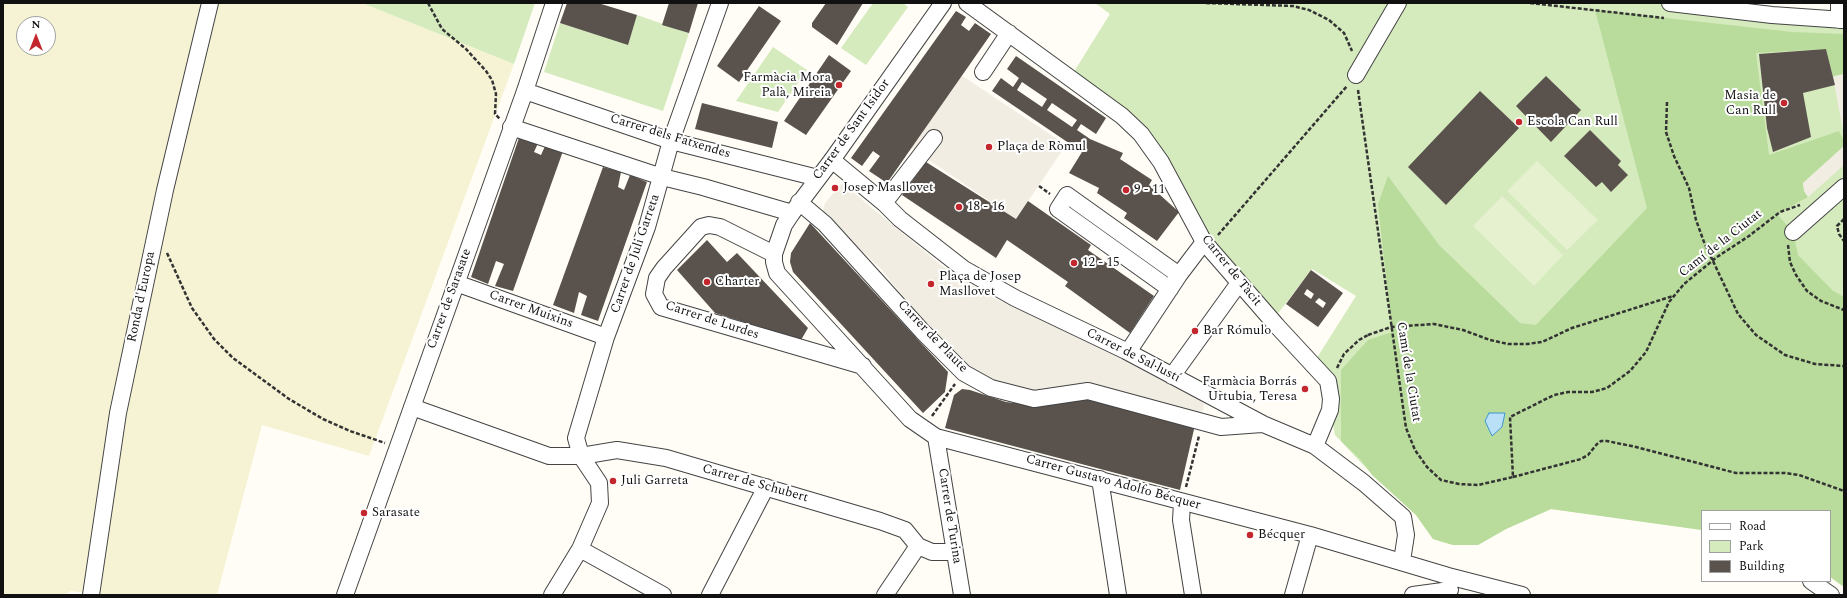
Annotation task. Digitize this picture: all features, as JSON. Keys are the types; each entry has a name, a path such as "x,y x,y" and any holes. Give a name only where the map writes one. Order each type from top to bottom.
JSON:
{"street":[{"name":"Ronda d'Europa","path":"92,595 118,412 164,190 210,3"},
{"name":"Carrer de Sarasate","path":"344,595 511,128 554,3"},
{"name":"Carrer de Juli Garreta","path":"580,549 600,503 598,483 581,456 576,438 606,337 634,263 662,177 671,140 720,3"},
{"name":"Carrer de Sant Isidor","path":"774,258 784,225 943,3"},
{"name":"Carrer de Tàcit","path":"967,3 1122,116 1140,134 1161,162 1206,244 1238,283 1328,380 1330,390 1330,410 1315,446"},
{"path":"1356,75 1398,3"},
{"path":"1670,3 1772,15 1842,20 1839,3"},
{"path":"983,72 1009,33"},
{"name":"Carrer dels Fatxendes","path":"524,90 671,140 818,178"},
{"path":"511,128 662,177 796,208"},
{"path":"884,203 934,138"},
{"name":"Carrer de Sal·lustí","path":"832,160 884,203 900,219 964,269 1015,298 1128,352 1263,424 1315,446 1364,483 1402,517 1406,535 1402,561"},
{"path":"1792,232 1844,186"},
{"path":"1170,289 1058,209 1067,195 1179,275"},
{"name":"Carrer de Plaute","path":"796,208 825,224 922,331 964,373 991,388 1034,400 1088,391 1221,427 1263,424"},
{"name":"Carrer de Lurdes","path":"774,258 720,227 709,225 701,227 664,268 658,278 654,294 661,307 863,366"},
{"path":"1128,352 1179,275 1206,244"},
{"name":"Carrer Gustavo Adolfo Bécquer","path":"774,258 777,273 910,419 930,432 1182,503 1310,535 1402,561 1450,587 1522,595"},
{"name":"Carrer Muixins","path":"456,283 606,337"},
{"path":"1172,376 1238,283"},
{"name":"Carrer de Schubert","path":"412,407 549,456 581,456 617,450 666,458 905,530 918,546"},
{"name":"Carrer de Turina","path":"930,432 948,512 962,595"},
{"path":"1100,479 1118,595"},
{"path":"710,595 766,487"},
{"path":"1182,503 1181,520 1193,595"},
{"path":"1293,595 1310,535"},
{"path":"885,595 918,546 932,552 955,552"},
{"path":"552,595 580,549 663,595"},
{"path":"1812,582 1831,595"},
{"path":"1413,595 1450,587"}],"path":[{"path":"428,3 442,28 457,40 486,71 495,89 495,114 511,128"},
{"name":"Camí de la Ciutat","path":"1206,3 1293,6 1309,10 1329,20 1344,33 1352,46 1406,428 1416,450 1427,467 1441,480 1459,484 1478,485 1513,477 1510,418 1554,395 1568,392 1592,392 1606,388 1630,371 1646,352 1669,302 1684,284 1780,212 1806,203"},
{"path":"1206,244 1356,75"},
{"path":"1667,102 1666,132 1674,156 1689,188 1696,220 1704,242 1714,260 1723,286 1738,314 1756,335 1785,355 1815,364 1844,366"},
{"path":"1844,218 1838,226 1839,234 1844,241"},
{"path":"1792,232 1788,249 1790,262 1796,275 1807,291 1821,300 1844,310"},
{"path":"153,243 166,251 192,308 214,339 233,358 289,398 323,419 368,438 398,446"},
{"path":"1330,390 1334,374 1344,354 1368,335 1376,331 1391,327 1434,324 1463,330 1490,340 1508,344 1527,344 1542,342 1572,328 1652,304 1675,295"},
{"path":"930,432 964,373"},
{"path":"1182,503 1202,422"},
{"path":"1513,477 1581,459 1588,455 1601,441 1607,441 1636,446 1736,473 1785,473 1799,475 1844,491"}],"shaded area":[{"path":"3,3 362,3 514,64 369,456 262,425 217,595 101,595 71,591 64,595 3,595"},
{"path":"1844,74 1844,136 1833,77"},
{"name":"Plaça de Ròmul","path":"961,75 1066,145 1016,219 911,148"},
{"path":"1844,146 1844,165 1808,197 1804,191 1803,183"},
{"name":"Plaça de Josep Masllovet","path":"842,183 942,266 994,298 1092,343 1200,399 1204,404 1203,411 1198,412 1099,388 1037,393 997,383 966,364 926,325 881,269 826,217 823,210 825,203"}],"green space":[{"path":"362,3 535,3 514,64"},
{"path":"873,3 903,3 908,7 866,65 841,48"},
{"path":"1095,3 1670,3 1844,20 1844,586 1831,510 1701,510 1701,530 1551,509 1506,529 1478,545 1453,545 1433,539 1416,515 1363,465 1335,435 1330,410 1313,364 1356,296 1312,269 1276,316 1239,283 1161,162 1070,78 1110,14"},
{"path":"1595,10 1792,32 1844,34 1844,74 1833,76 1826,49 1756,53 1769,155 1839,131 1844,141 1844,146 1803,183 1804,191 1808,197 1777,214 1793,232 1798,255 1832,290 1844,297 1844,587 1831,578 1831,510 1701,510 1701,530 1551,509 1506,529 1478,545 1453,545 1433,539 1416,515 1372,475 1360,459 1341,441 1341,370 1368,340 1392,332 1378,204 1388,176 1439,245 1520,323 1536,325 1647,208"},
{"path":"637,15 689,33 663,111 544,72 560,23 627,44"},
{"path":"773,47 807,70 778,112 736,101"},
{"path":"1537,161 1598,220 1567,250 1507,191"},
{"path":"1502,196 1563,255 1534,286 1473,226"}],"water":[{"path":"1489,413 1505,413 1502,427 1492,436 1485,421"}],"building":[{"path":"567,3 598,3 637,15 628,45 560,23"},
{"path":"669,3 698,3 689,33 662,25"},
{"path":"826,3 863,3 837,45 812,27 812,23"},
{"path":"759,6 781,21 739,82 717,66"},
{"path":"956,11 966,17 961,25 969,31 975,23 991,34 887,183 869,171 880,156 873,151 862,166 851,158"},
{"name":"Masia de Can Rull","path":"1826,49 1835,85 1803,93 1811,137 1773,152 1767,128 1759,54"},
{"path":"829,55 851,71 806,135 784,121"},
{"path":"1016,56 1106,118 1096,134 1081,124 1077,130 1090,139 1123,153 1120,159 1152,180 1149,185 1179,212 1157,241 1124,218 1127,213 1097,193 1099,188 1069,173 1082,152 992,91 1001,78 1013,87 1019,78 1007,69","holes":["1022,82 1047,99 1042,107 1017,90","1052,103 1077,120 1072,127 1047,110"]},
{"path":"1546,76 1581,110 1551,142 1516,106"},
{"path":"1480,91 1519,128 1446,205 1408,167"},
{"path":"702,103 778,122 772,148 695,129"},
{"path":"1590,130 1621,161 1618,165 1628,175 1611,192 1602,182 1596,187 1564,156"},
{"path":"520,135 539,141 534,152 541,155 546,144 563,151 513,291 495,286 504,264 496,261 488,284 471,277"},
{"path":"926,162 1016,219 1028,201 1091,245 1088,250 1154,296 1130,333 1065,286 1068,282 1007,240 996,258 902,195"},
{"path":"603,167 621,172 618,187 624,190 630,175 647,182 598,321 581,315 587,296 579,292 574,313 553,305"},
{"path":"810,223 948,372 945,392 923,413 793,272 790,262 791,253"},
{"path":"707,240 727,262 737,253 808,328 801,340 715,313 677,270"},
{"path":"1311,270 1343,293 1318,327 1286,304","holes":["1307,289 1314,294 1311,299 1304,294","1319,298 1326,303 1323,308 1315,302"]},
{"path":"962,389 970,390 1006,402 1032,405 1093,397 1195,425 1180,490 945,428 954,395"}],"place":[{"name":"Farmàcia Mora Palà, Mireia","path":"839,85"},
{"name":"Masia de Can Rull","path":"1784,103"},
{"name":"Escola Can Rull","path":"1519,122"},
{"name":"Plaça de Ròmul","path":"989,147"},
{"name":"Josep Masllovet","path":"835,188"},
{"name":"9 - 11","path":"1126,190"},
{"name":"18 - 16","path":"959,207"},
{"name":"12 - 15","path":"1074,263"},
{"name":"Charter","path":"707,282"},
{"name":"Plaça de Josep Masllovet","path":"931,284"},
{"name":"Bar Rómulo","path":"1195,331"},
{"name":"Farmàcia Borrás Urtubia, Teresa","path":"1305,389"},
{"name":"Juli Garreta","path":"613,481"},
{"name":"Sarasate","path":"364,513"},
{"name":"Bécquer","path":"1250,535"}]}
